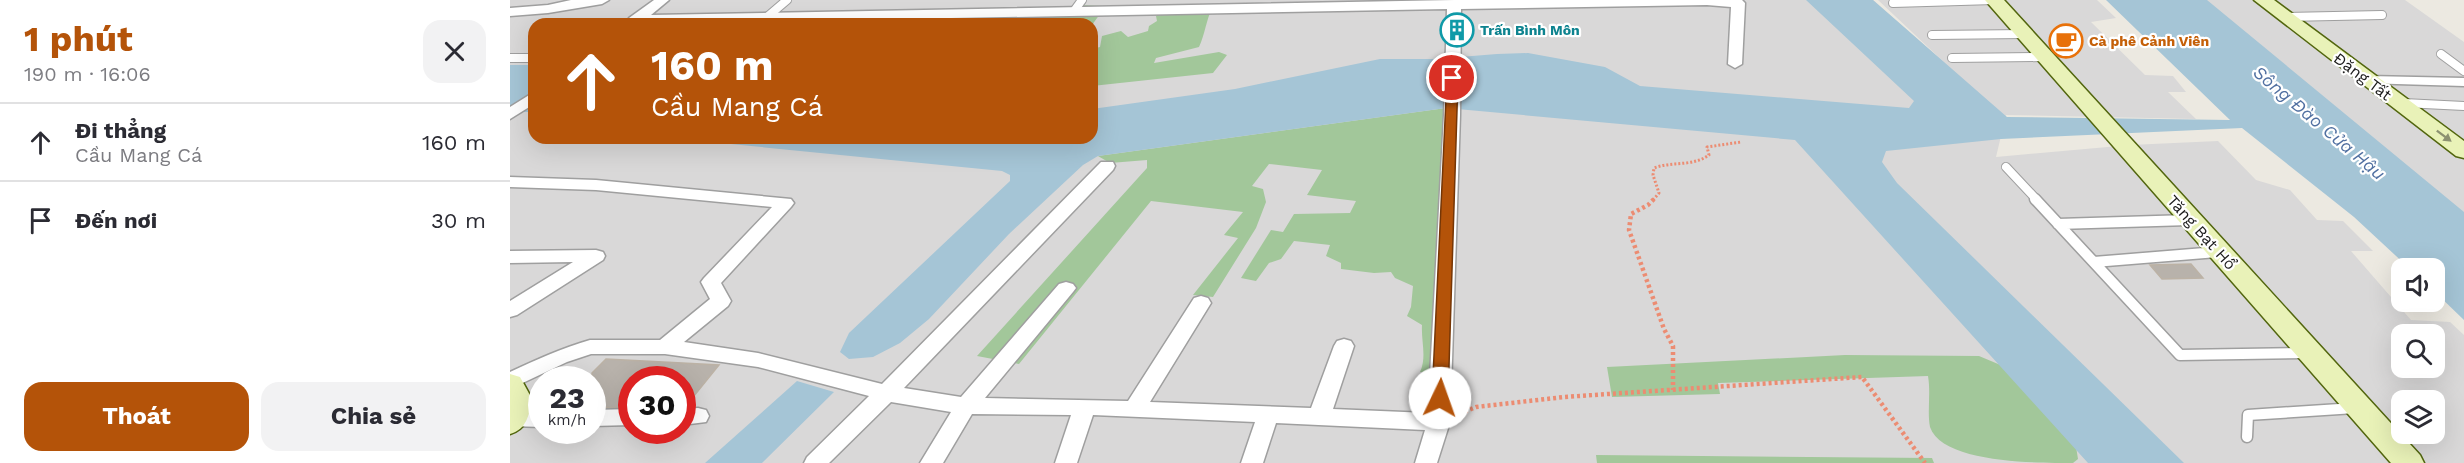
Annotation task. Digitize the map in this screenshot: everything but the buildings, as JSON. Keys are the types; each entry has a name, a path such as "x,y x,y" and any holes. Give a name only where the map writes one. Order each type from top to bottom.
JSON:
{"main road":[{"name":"Tăng Bạt Hổ","path":"1994,0 2409,463"},
{"name":"Đặng Tất","path":"2263,0 2464,151"},
{"path":"510,382 518,399 522,420"}],"street":[{"path":"510,12 548,9 602,0"},
{"path":"639,18 662,0"},
{"path":"752,18 1078,6 1094,11 1648,0 1738,3 1735,64"},
{"path":"1426,463 1439,422 1452,115 1454,4"},
{"path":"1093,18 1094,11"},
{"path":"2368,80 2464,82"},
{"path":"510,114 528,101"},
{"path":"815,463 1107,166"},
{"path":"510,182 596,185 785,203 711,282 721,302 665,347"},
{"path":"510,257 596,256 510,310"},
{"path":"931,463 966,406 1066,288"},
{"path":"1134,409 1201,303"},
{"path":"1319,417 1344,346"},
{"path":"510,382 560,357 590,347 665,347 758,360 886,393 966,406 1085,407 1439,422"},
{"path":"1066,463 1085,407"},
{"path":"1252,463 1268,415"}],"lane":[{"path":"767,17 787,0"},
{"path":"1893,3 1994,0"},
{"path":"2285,17 2382,15"},
{"path":"1932,35 2025,34"},
{"path":"2441,54 2464,71"},
{"path":"1952,58 2045,57"},
{"path":"510,58 528,58"},
{"path":"2398,102 2464,106"},
{"path":"2006,167 2180,355 2310,353"},
{"path":"2058,224 2192,220"},
{"path":"2094,262 2220,252"},
{"path":"2247,437 2248,415 2360,408"}],"path":[{"path":"1673,390 1673,346 1629,230 1630,214 1648,205 1659,193 1653,175 1654,168 1671,163 1696,162 1708,155 1707,147 1741,142"},
{"path":"1439,422 1476,407 1564,397 1862,377 1925,463"}],"shaded area":[{"path":"510,0 1873,0 1947,65 1878,0 2097,0 2116,18 2091,22 2145,75 2173,76 2186,92 2168,92 2196,119 2006,115 1996,157 2130,145 2218,141 2256,180 2290,190 2317,220 2343,221 2373,251 2351,251 2391,297 2391,312 2404,312 2411,320 2450,322 2464,335 2464,463 510,463"},
{"path":"2200,0 2405,0 2464,42 2464,218"}],"green space":[{"path":"1081,5 1102,6 1097,18 1017,18 1023,16"},
{"path":"1212,8 1199,47 1156,58 1154,63 1219,52 1227,55 1213,73 1098,85 1098,48 1102,36 1121,31 1128,37 1148,31 1149,26 1157,21 1156,16 1163,10"},
{"path":"1446,108 1437,373 1420,372 1423,355 1422,325 1407,316 1411,307 1413,286 1395,278 1391,272 1374,273 1341,269 1341,263 1326,256 1330,245 1294,241 1281,259 1269,263 1256,281 1241,278 1271,230 1283,232 1294,214 1350,213 1356,201 1307,195 1322,170 1269,164 1252,186 1263,189 1266,202 1256,228 1213,297 1193,295 1238,238 1224,235 1243,212 1151,201 1019,364 977,356 1147,168 1147,160 1110,163 1098,156"},
{"path":"1845,355 1979,356 2022,374 2073,428 2078,459 2073,463 2014,461 1970,454 1952,448 1938,439 1930,427 1928,376 1718,383 1720,394 1612,397 1607,367"},
{"path":"1596,455 1932,458 1934,463 1597,463"}],"water":[{"name":"Sông Đào Cửa Hậu","path":"1806,0 1873,0 2007,117 2230,120 2106,0 2207,0 2464,212 2464,320 2445,302 2445,258 2398,258 2354,217 2242,128 2001,139 1886,151 1882,162 1897,183 2184,463 2088,463 1795,140 1446,108 1098,156 1083,165 1009,234 929,319 900,343 873,357 849,359 840,352 849,333 1010,181 1010,175 1002,171 730,144 1098,144 1098,108 1235,89 1380,59 1435,59 1528,53 1605,67 1640,86 1909,108 1914,101"},
{"path":"510,65 528,65 528,112 510,112"},
{"path":"797,381 834,392 762,463 705,463"}],"place":[{"name":"Trấn Bình Môn","path":"1457,30"},
{"name":"Cà phê Cảnh Viên","path":"2066,41"}],"route":[{"path":"1440,398 1452,78"}]}
